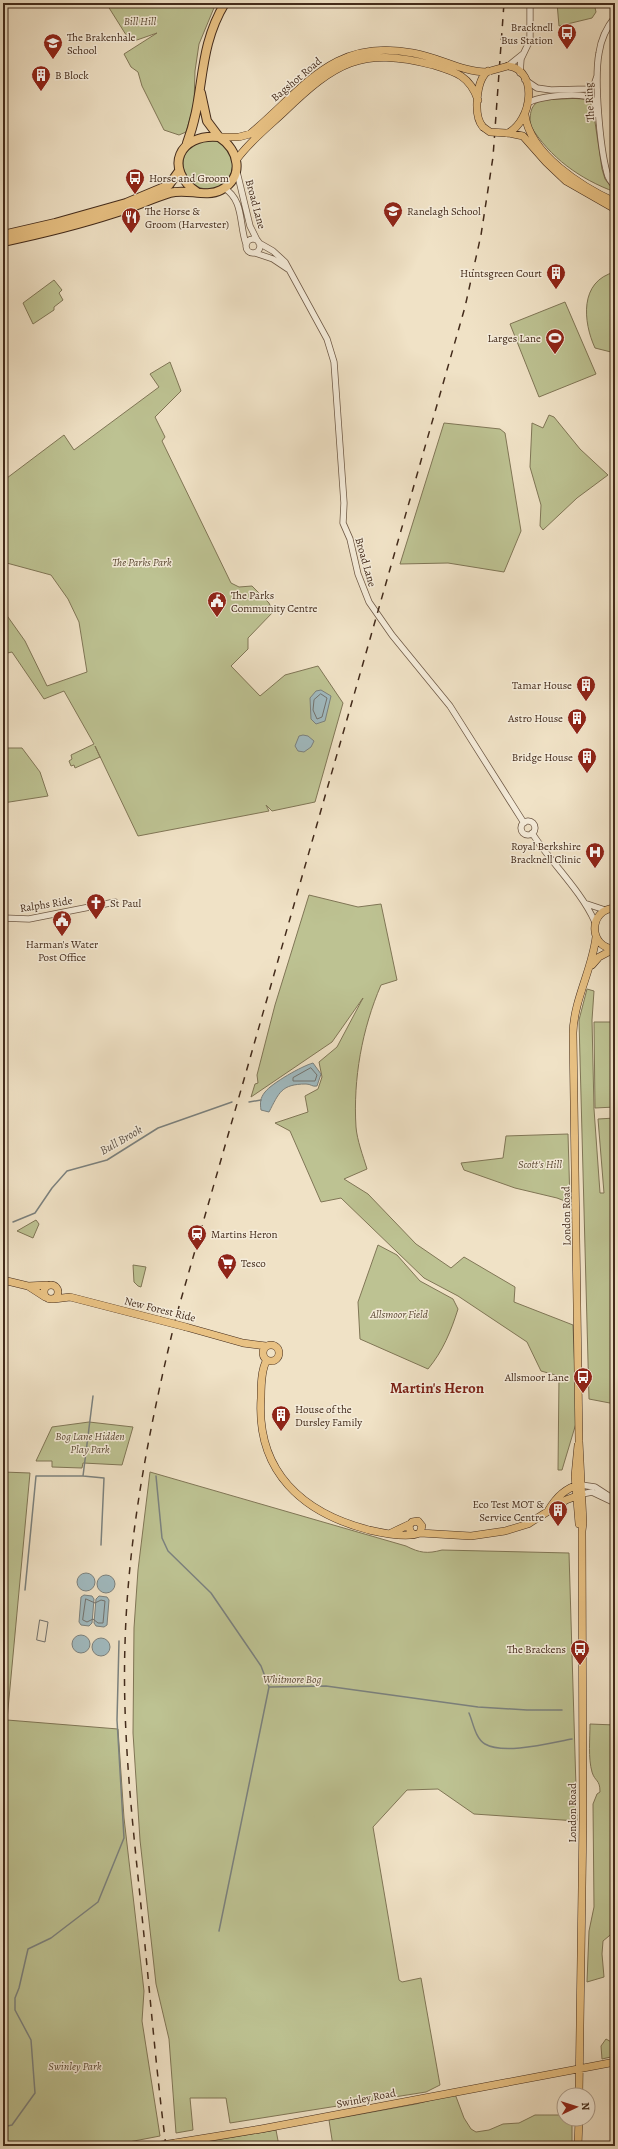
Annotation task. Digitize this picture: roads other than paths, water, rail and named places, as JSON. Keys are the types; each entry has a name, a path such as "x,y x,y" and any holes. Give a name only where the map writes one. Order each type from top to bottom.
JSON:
{"highway":[{"path":"3,234 27,230 116,206 169,185 179,171 181,155 187,144 196,119 206,46 212,27 225,3"},
{"path":"3,242 88,221 170,193 211,193 224,188 237,172 237,159 231,146 219,137 207,121 200,90"},
{"path":"187,144 198,137 219,137"},
{"path":"179,171 186,183 197,192"}],"main road":[{"name":"Bagshot Road","path":"219,137 239,137 250,134 322,70 341,59 358,53 382,50 408,52 473,71 489,71"},
{"name":"Bagshot Road","path":"237,159 248,145 317,81 337,68 360,59 389,56 403,58 460,74 473,86 478,100"},
{"path":"507,133 518,125 525,114 529,95 520,73 515,68 508,66 489,71 480,84 477,117 483,127 490,132 524,136 546,162 566,181 615,209"},
{"path":"525,114 531,134 555,163 579,182 615,202"},
{"path":"595,922 600,914 605,910 615,908"},
{"name":"London Road","path":"579,2087 583,1826 582,1531 578,1485 580,1441 573,1028 579,994 593,956 596,937 595,922"},
{"path":"596,937 603,946 614,949"},
{"name":"London Road","path":"588,969 599,957 614,949"},
{"name":"New Forest Ride","path":"3,1280 28,1286 53,1284 70,1297 243,1343 266,1346 273,1345 279,1350 278,1357 267,1358 243,1343"},
{"path":"45,1297 44,1292 47,1285"},
{"name":"New Forest Ride","path":"28,1286 49,1299 70,1297"},
{"path":"54,1299 58,1296 58,1289"},
{"name":"New Forest Ride","path":"266,1346 267,1358 262,1383 260,1409 263,1437 269,1455 285,1482 302,1500 318,1511 352,1526 387,1534 417,1533 471,1536 505,1531 528,1524 579,1494"},
{"name":"New Forest Ride","path":"548,1511 558,1497 578,1485"},
{"name":"New Forest Ride","path":"387,1534 397,1532 416,1521 442,1534"},
{"path":"410,1524 409,1528 417,1533 422,1524"},
{"name":"Swinley Road","path":"158,2145 268,2128 615,2062"},
{"path":"578,2127 578,2146"}],"street":[{"path":"520,73 523,54 530,40 530,3"},
{"name":"The Ring","path":"615,17 604,32 599,53 598,75 600,124 607,174 615,186"},
{"path":"508,66 523,54"},
{"path":"524,80 542,89 582,89 594,84 598,75"},
{"path":"528,103 540,97 588,96 594,102 600,124"},
{"name":"Broad Lane","path":"237,172 250,226 258,241 273,251 285,262 320,322 334,362 344,503 343,523 350,539 365,593 383,623 450,706 524,823"},
{"name":"Broad Lane","path":"224,188 233,194 238,202 246,244"},
{"path":"250,239 258,241 259,250 255,253 247,250 246,244 250,239"},
{"name":"Broad Lane","path":"255,253 272,259 288,269"},
{"path":"528,821 533,823 535,829 532,833 528,834 522,831 524,823 528,821"},
{"path":"532,833 539,846 584,902 595,922"},
{"name":"Ralphs Ride","path":"3,918 29,919 115,902"},
{"path":"584,902 592,907 605,910"},
{"path":"578,1485 595,1487 615,1501"},
{"path":"579,1494 592,1492 615,1501"}],"water":[{"path":"321,690 331,696 325,721 316,724 311,719 310,698 316,691"},
{"path":"299,736 308,736 314,741 311,747 304,752 298,751 295,746"},
{"path":"313,1063 321,1074 317,1086 298,1084 286,1088 275,1100 269,1112 261,1110 261,1098 269,1088 288,1075"},
{"path":"86,1573 92,1576 95,1582 92,1588 86,1591 80,1588 77,1582 80,1576"},
{"path":"106,1575 112,1578 115,1584 112,1590 106,1593 100,1590 97,1584 100,1578"},
{"path":"84,1595 92,1596 94,1599 92,1623 89,1626 81,1625 79,1622 81,1597"},
{"path":"99,1596 107,1597 109,1600 107,1625 104,1627 96,1626 94,1623 96,1599"},
{"path":"81,1635 87,1638 90,1644 87,1650 81,1653 75,1650 72,1644 75,1638"},
{"path":"101,1638 107,1641 110,1647 107,1653 101,1656 95,1653 92,1647 95,1641"}],"waterway":[{"name":"Bull Brook","path":"249,1102 261,1100"},
{"name":"Bull Brook","path":"13,1222 35,1213 52,1188 67,1171 107,1160 158,1128 232,1102"},
{"path":"93,1396 83,1476 104,1478 101,1545"},
{"path":"25,1590 36,1476 82,1476"},
{"path":"156,1476 162,1538 168,1551 211,1593 261,1666 269,1687 219,1931"},
{"path":"3,2127 12,2125 35,2093 31,2040 15,2010 15,1998 19,1988 28,1949 51,1938 98,1902 124,1838 117,1720 119,1641"},
{"path":"270,1687 326,1686 478,1707 527,1710 562,1710"},
{"path":"469,1713 479,1738 485,1744 493,1747 527,1747 572,1739"}],"railway":[{"path":"166,2146 132,1814 125,1712 124,1678 127,1602 142,1479 157,1398 176,1317 465,307 481,235 493,157 504,3"}],"place":[{"name":"Bracknell Bus Station","path":"567,50"},
{"name":"The Brakenhale School","path":"53,60"},
{"name":"B Block","path":"41,92"},
{"name":"Horse and Groom","path":"135,195"},
{"name":"Ranelagh School","path":"393,228"},
{"name":"The Horse & Groom (Harvester)","path":"131,234"},
{"name":"Huntsgreen Court","path":"556,290"},
{"name":"Larges Lane","path":"555,355"},
{"name":"The Parks Community Centre","path":"217,618"},
{"name":"Tamar House","path":"586,702"},
{"name":"Astro House","path":"577,735"},
{"name":"Bridge House","path":"587,774"},
{"name":"Royal Berkshire Bracknell Clinic","path":"595,869"},
{"name":"St Paul","path":"96,920"},
{"name":"Harman's Water Post Office","path":"62,937"},
{"name":"Martins Heron","path":"197,1251"},
{"name":"Tesco","path":"227,1280"},
{"name":"Allsmoor Lane","path":"583,1394"},
{"name":"House of the Dursley Family","path":"281,1432"},
{"name":"Eco Test MOT & Service Centre","path":"558,1527"},
{"name":"The Brackens","path":"580,1666"}],"district":[{"name":"Martin's Heron","path":"437,1388"}],"park label":[{"name":"Bill Hill","path":"140,21"},
{"name":"The Parks Park","path":"142,562"},
{"name":"Scott's Hill","path":"540,1164"},
{"name":"Allsmoor Field","path":"399,1314"},
{"name":"Bog Lane Hidden Play Park","path":"90,1442"},
{"name":"Whitmore Bog","path":"292,1679"},
{"name":"Swinley Park","path":"75,2066"}]}
